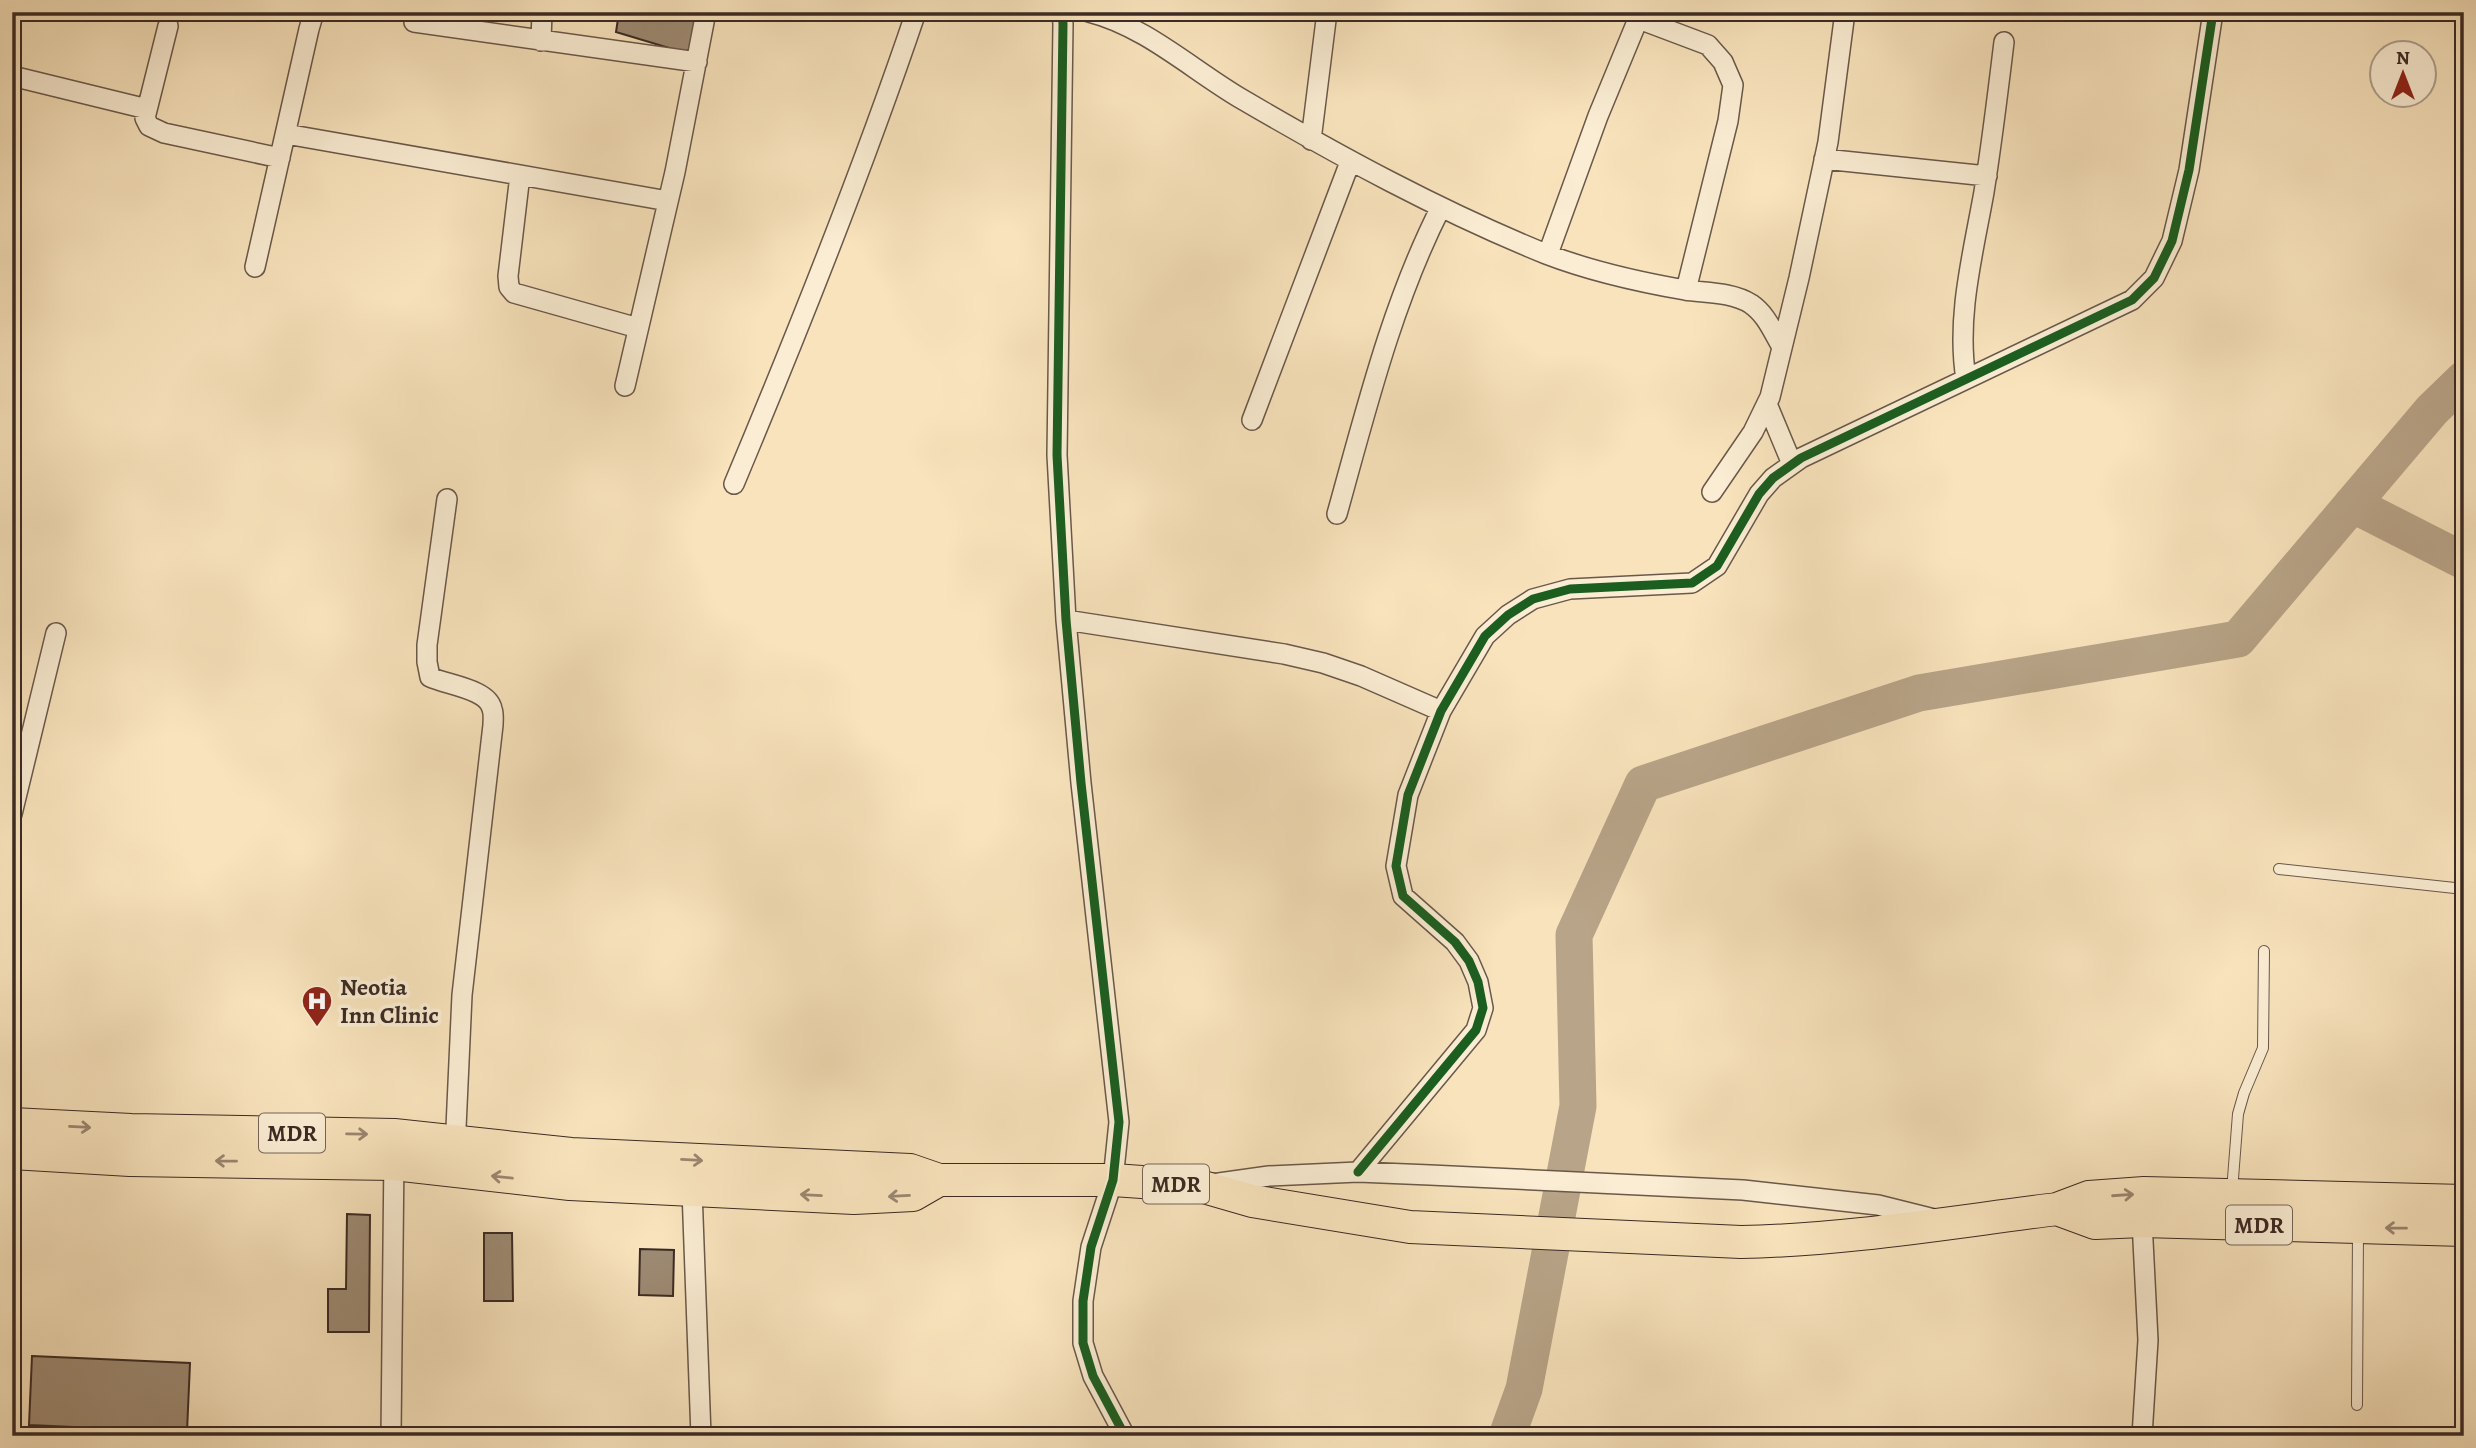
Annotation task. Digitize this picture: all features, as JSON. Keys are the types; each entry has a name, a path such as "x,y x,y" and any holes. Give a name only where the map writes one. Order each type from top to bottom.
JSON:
{"main road":[{"name":"MDR","path":"12,1124 394,1150 571,1169 855,1183 913,1195 939,1180 1113,1180 1200,1186 1252,1201 1409,1227 1741,1242 1841,1237 2057,1209 2089,1197 2144,1193 2464,1201"},
{"name":"MDR","path":"12,1153 130,1160 394,1150"},
{"name":"MDR","path":"624,1171 692,1190 768,1178"},
{"name":"MDR","path":"2057,1209 2095,1223 2142,1221 2464,1230"}],"street":[{"path":"256,267 314,12"},
{"path":"541,41 542,12"},
{"path":"625,386 668,201 706,12"},
{"path":"734,484 850,195 888,96 916,12"},
{"path":"1062,12 1057,455 1066,620 1081,783 1119,1122 1113,1180 1091,1247 1083,1301 1083,1343 1093,1376 1125,1436"},
{"path":"1089,12 1124,18 1212,82 1350,162 1441,207 1548,254 1626,278 1722,294 1752,305 1766,319 1782,347"},
{"path":"1311,139 1328,12"},
{"path":"1712,492 1754,432 1767,404 1799,278 1824,159 1845,12"},
{"path":"1358,1172 1476,1030 1483,1008 1478,982 1469,961 1455,942 1403,896 1396,866 1408,794 1441,710 1485,636 1508,615 1533,599 1570,589 1692,583 1717,566 1759,494 1773,478 1801,458 2132,300 2154,278 2172,242 2189,170 2213,12"},
{"path":"1548,254 1598,116 1640,16 1708,45 1723,62 1733,85 1728,121 1686,290"},
{"path":"414,22 697,62"},
{"path":"169,26 146,109 145,118 149,126 156,131 280,158"},
{"path":"1966,379 1962,353 1963,325 1987,176 2004,42"},
{"path":"12,76 146,109"},
{"path":"286,134 668,201"},
{"path":"1824,159 1987,176"},
{"path":"1252,420 1350,162"},
{"path":"520,175 509,288 514,293 547,304 638,328"},
{"path":"1337,514 1372,390 1418,253 1441,207"},
{"path":"1767,404 1792,464"},
{"path":"447,499 427,645 427,663 430,677 473,691 488,700 492,707 493,725 462,995 454,1158"},
{"path":"1066,620 1310,660 1361,676 1441,710"},
{"path":"12,814 56,633"},
{"path":"391,1436 394,1150"},
{"path":"1200,1186 1269,1176 1358,1172 1743,1190 1878,1205 1948,1223"},
{"path":"692,1190 701,1436"},
{"path":"2142,1221 2148,1340 2142,1436"}],"lane":[{"path":"2279,869 2463,889 2464,864"},
{"path":"2232,1196 2238,1114 2263,1048 2264,951"},
{"path":"2357,1405 2358,1227"}],"building":[{"path":"619,12 699,12 689,54 616,32"},
{"path":"347,1214 370,1215 369,1332 328,1332 328,1289 346,1289"},
{"path":"484,1233 512,1233 513,1301 484,1301"},
{"path":"640,1249 674,1250 673,1296 639,1295"},
{"path":"32,1356 190,1363 187,1432 29,1425"}],"waterway":[{"path":"1507,1436 1524,1389 1578,1106 1574,935 1643,784 1919,693 2238,639 2432,410 2464,379"},
{"path":"2352,504 2464,561"}],"cycle path":[{"path":"1062,12 1057,455 1066,620 1081,783 1119,1122 1113,1180 1091,1247 1083,1301 1083,1343 1093,1376 1125,1436"},
{"path":"1358,1172 1476,1030 1483,1008 1478,982 1469,961 1455,942 1403,896 1396,866 1408,795 1441,711 1485,636 1508,615 1533,599 1570,589 1692,583 1717,566 1759,494 1773,478 1801,458 2132,300 2154,278 2172,241 2189,170 2213,12"}],"place":[{"name":"Neotia Inn Clinic","path":"317,1028"}]}
